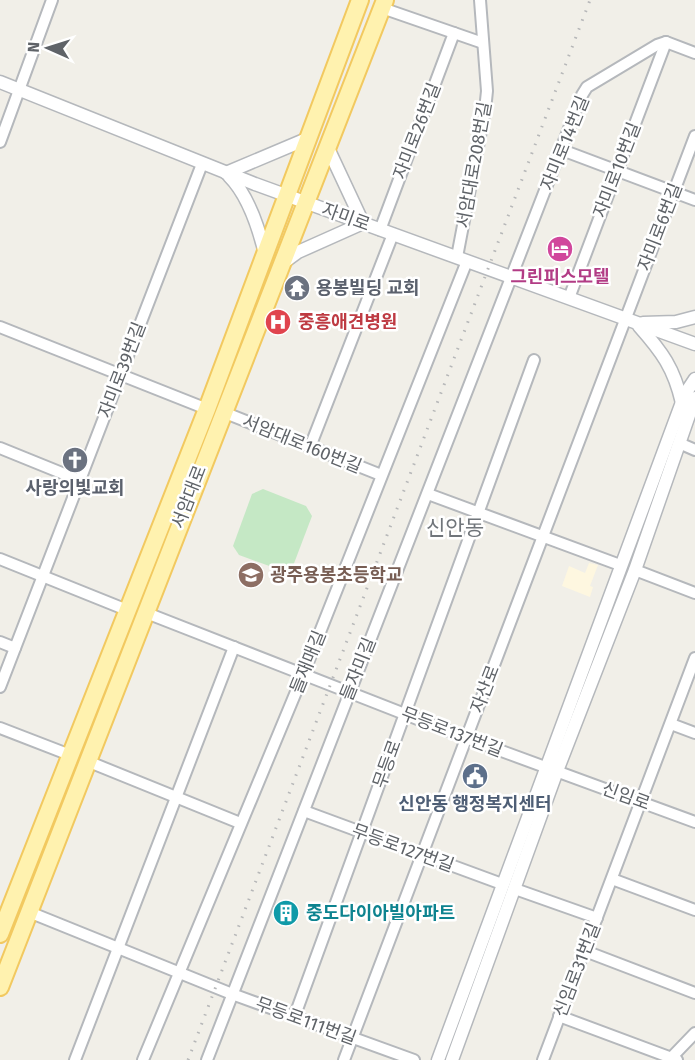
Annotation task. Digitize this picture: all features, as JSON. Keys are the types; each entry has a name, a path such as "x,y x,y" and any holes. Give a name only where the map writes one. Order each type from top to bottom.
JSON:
{"main road":[{"name":"서암대로","path":"215,411 265,254 360,0"},
{"name":"서암대로","path":"0,934 6,903 70,754 136,611 215,411 280,265 384,4"},
{"name":"서암대로","path":"0,987 87,761 136,611"}],"street":[{"path":"0,142 52,0"},
{"name":"서암대로208번길","path":"462,259 487,91 480,0"},
{"name":"서암대로","path":"384,4 483,43"},
{"name":"자미로26번길","path":"380,230 454,33"},
{"path":"666,42 695,53"},
{"name":"자미로14번길","path":"511,278 587,87 666,42"},
{"name":"자미로10번길","path":"568,298 666,42"},
{"name":"자미로","path":"0,82 202,164 695,345"},
{"name":"자미로6번길","path":"631,321 695,136"},
{"path":"265,254 261,237 238,185 226,173 309,138"},
{"path":"280,265 298,252 363,223 327,146"},
{"path":"562,150 695,200"},
{"name":"자미로39번길","path":"0,687 202,164"},
{"path":"310,447 393,234"},
{"name":"들재매길","path":"143,1060 303,675 462,259"},
{"name":"들자미길","path":"207,1060 304,812 348,692 428,494 511,278"},
{"path":"631,321 676,322 695,317"},
{"path":"631,321 664,353 674,373 693,396"},
{"name":"자산로","path":"344,1060 543,537 631,321"},
{"name":"서암대로160번길","path":"0,327 381,475"},
{"name":"무등로","path":"295,1016 534,360"},
{"path":"438,1060 502,884 635,570 693,396"},
{"path":"452,1060 515,889 551,769 620,565 693,396"},
{"path":"679,443 695,450"},
{"path":"0,448 79,480"},
{"path":"428,494 620,565"},
{"name":"무등로137번길","path":"0,559 551,769"},
{"path":"635,570 695,593"},
{"path":"0,642 15,648"},
{"path":"77,1055 234,647"},
{"name":"신임로31번길","path":"543,1060 695,658"},
{"path":"671,724 695,733"},
{"path":"0,728 70,754"},
{"path":"87,761 240,824"},
{"name":"신임로","path":"551,769 695,822"},
{"name":"무등로127번길","path":"304,812 502,884"},
{"path":"612,879 695,910"},
{"path":"515,889 597,918"},
{"name":"무등로111번길","path":"29,912 232,994 414,1060"},
{"path":"585,951 695,993"},
{"path":"560,1016 673,1059 695,1033"}],"shaded area":[{"path":"589,563 598,565 590,586 593,587 590,597 562,586 569,566 585,573"}],"green space":[{"path":"263,489 306,506 312,516 293,566 286,572 239,555 233,546 252,494"}],"railway":[{"path":"188,1060 590,0"}],"place":[{"name":"그린피스모텔","path":"560,249"},
{"name":"용봉빌딩 교회","path":"297,288"},
{"name":"중흥애견병원","path":"278,322"},
{"name":"사랑의빛교회","path":"75,460"},
{"name":"광주용봉초등학교","path":"251,575"},
{"name":"신안동 행정복지센터","path":"475,776"},
{"name":"중도다이아빌아파트","path":"286,913"}],"district":[{"name":"신안동","path":"455,528"}]}
